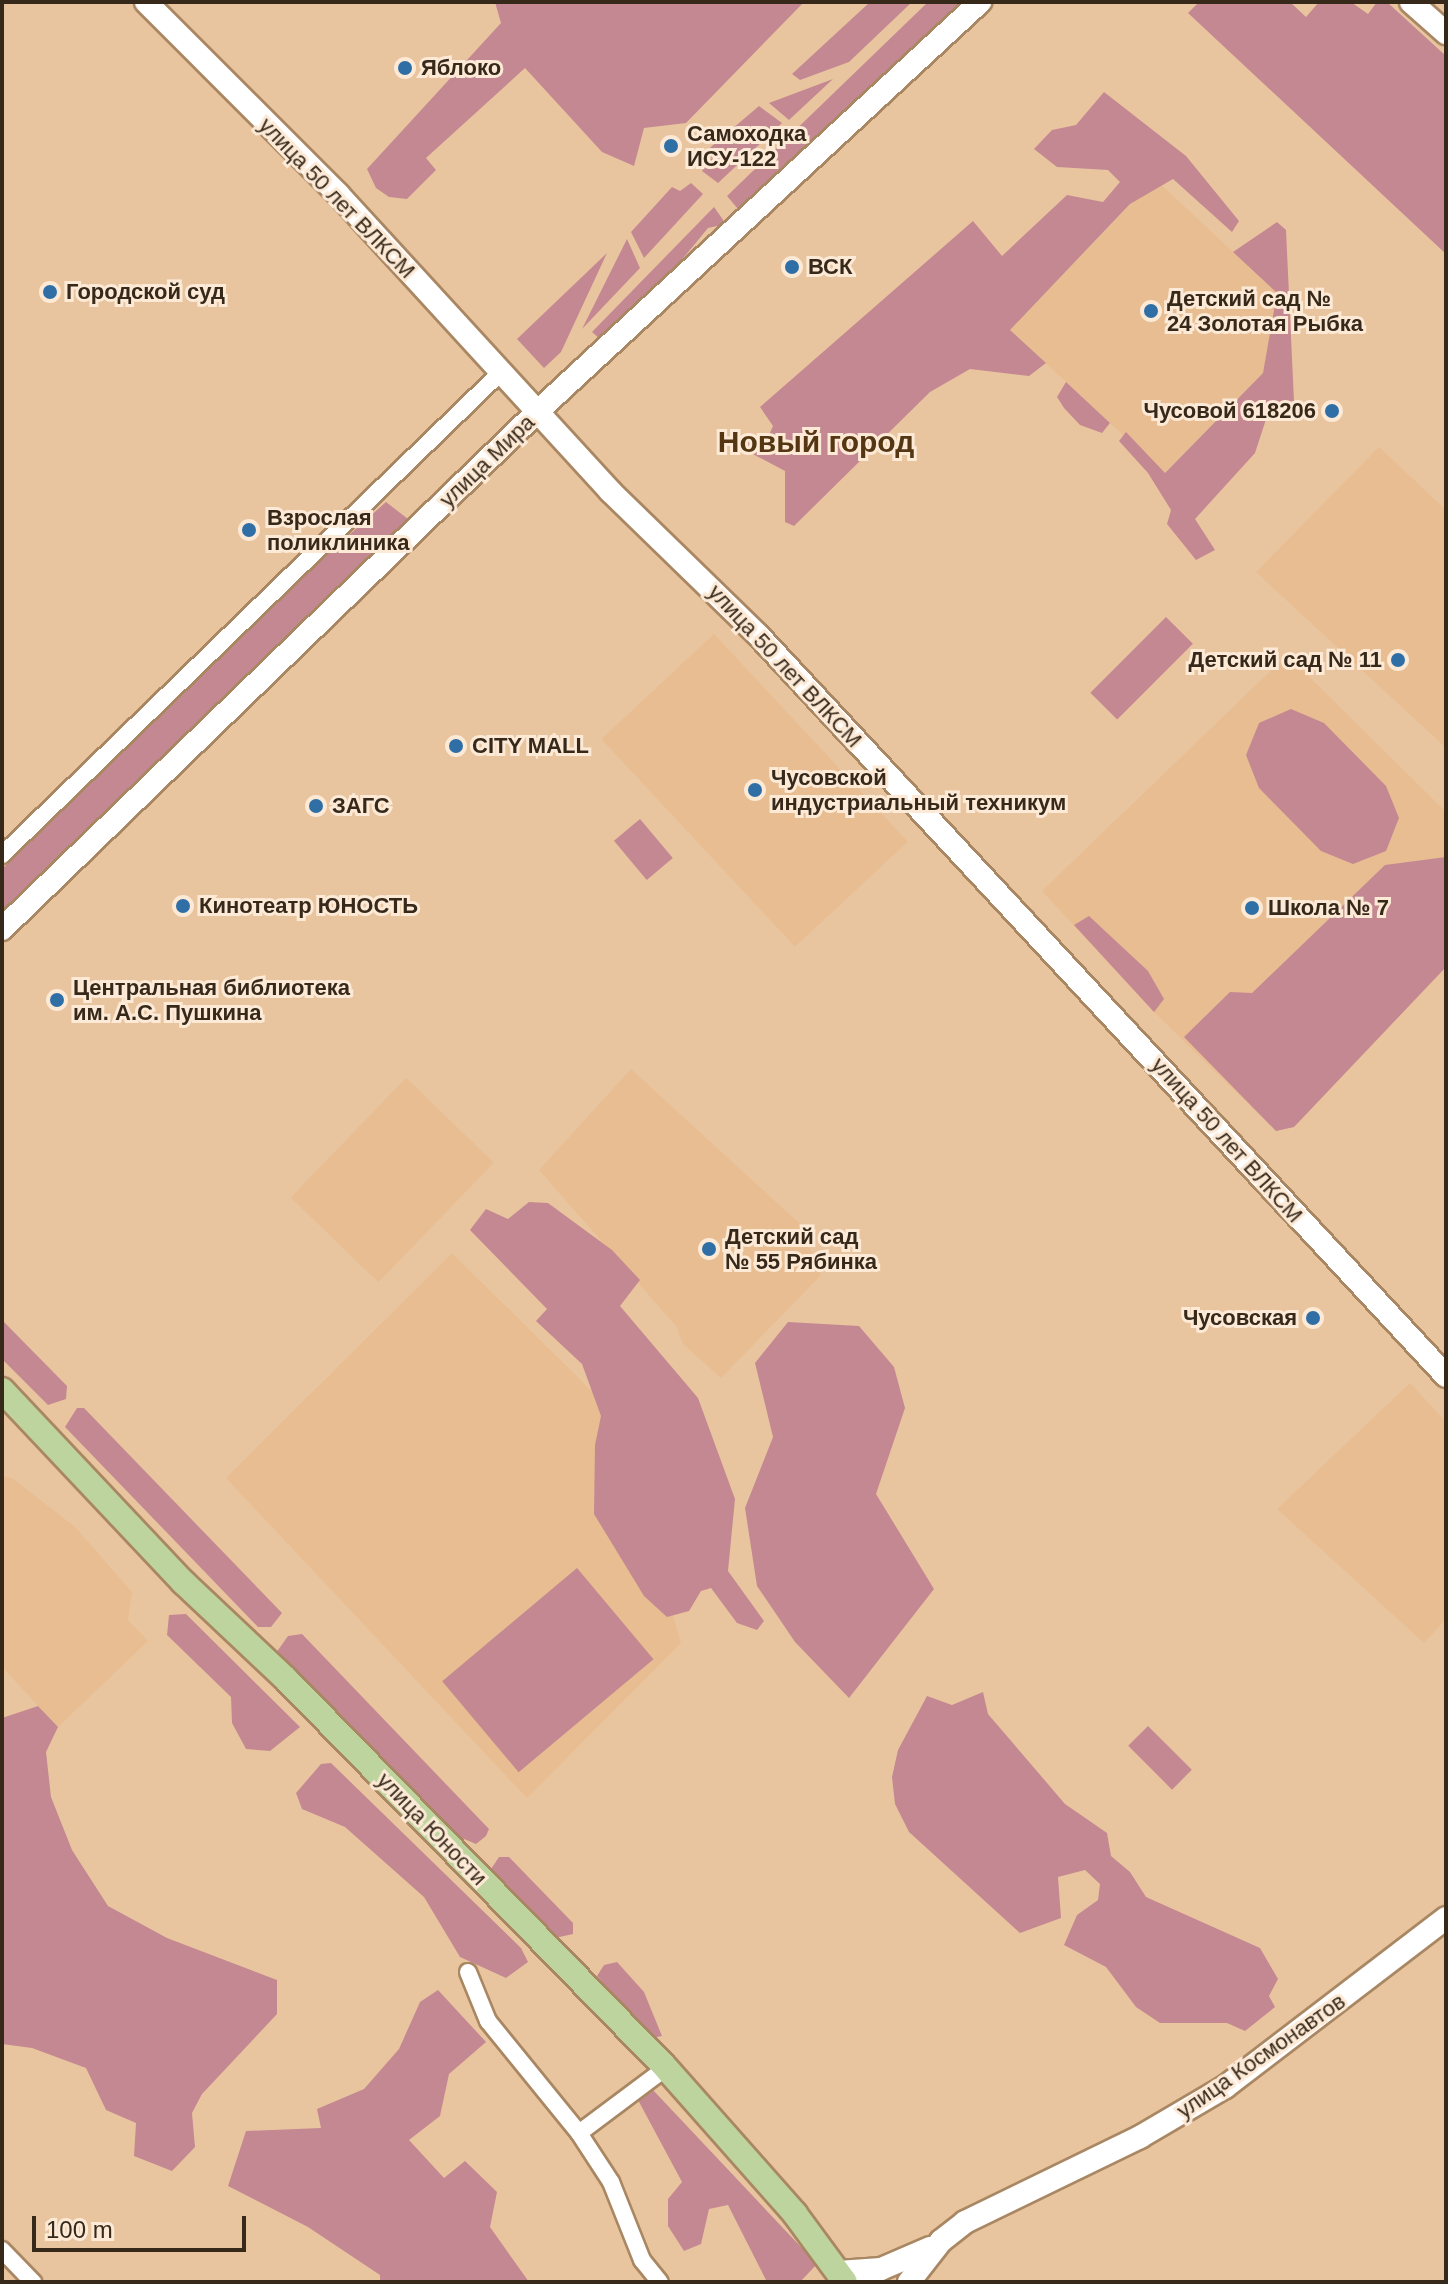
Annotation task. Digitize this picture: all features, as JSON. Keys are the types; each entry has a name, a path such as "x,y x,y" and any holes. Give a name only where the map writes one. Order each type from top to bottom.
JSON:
{"main road":[{"name":"улица Юности","path":"2,1390 183,1582 286,1679 666,2068 795,2214 835,2279"}],"street":[{"name":"улица 50 лет ВЛКСМ","path":"146,2 338,194 537,412 758,635 1446,1376"},
{"name":"улица Мира","path":"2,929 537,412 980,2"},
{"path":"1411,2 1446,33"},
{"path":"2,855 500,373"},
{"name":"улица Космонавтов","path":"909,2282 941,2241 988,2208 1140,2137 1225,2087 1446,1918"},
{"path":"468,1972 488,2021 579,2133 611,2182 642,2260 660,2282"},
{"path":"579,2133 666,2068"},
{"path":"835,2279 898,2264 941,2241"},
{"path":"2,2250 33,2282"}],"shaded area":[{"path":"495,2 804,2 686,123 644,128 634,166 602,152 525,68 426,158 436,170 407,199 389,197 376,188 367,169 501,23"},
{"path":"870,2 912,2 849,62 800,80 792,74"},
{"path":"928,2 961,2 738,209 727,196"},
{"path":"1199,2 1290,2 1306,17 1319,2 1351,2 1368,14 1377,2 1387,2 1446,56 1446,254 1188,13"},
{"path":"833,79 789,120 769,103"},
{"path":"1104,92 1186,156 1239,221 1232,232 1173,179 1130,204 1010,330 1046,363 1029,376 970,369 930,392 794,526 785,522 785,471 749,452 748,440 769,435 773,426 760,407 973,221 1002,256 1067,195 1103,202 1120,182 1108,170 1057,167 1034,149 1052,130 1076,125"},
{"path":"759,106 782,123 718,183 702,171 712,158 705,152"},
{"name":"Детский сад № 24 Золотая Рыбка","path":"1155,179 1277,293 1263,373 1164,473 1010,330"},
{"path":"691,183 703,194 644,258 631,232 672,187 680,191"},
{"path":"714,207 726,224 708,228 671,273 601,340 592,332"},
{"path":"1277,222 1286,230 1294,401 1271,404 1255,453 1195,519 1215,550 1196,560 1167,524 1171,510 1148,473 1119,441 1126,432 1165,473 1263,373 1277,293 1233,252"},
{"path":"627,239 640,268 582,329"},
{"path":"607,253 561,352 544,368 517,339"},
{"path":"1066,382 1110,423 1102,433 1080,425 1064,408 1057,397"},
{"name":"Детский сад № 11","path":"1379,447 1446,510 1446,748 1256,572"},
{"path":"386,502 408,519 299,636 2,924 2,869 238,634"},
{"path":"1166,617 1193,644 1117,720 1090,693"},
{"name":"Чусовской индустриальный техникум","path":"714,634 908,842 795,947 601,739"},
{"name":"Школа № 7","path":"1287,655 1446,812 1446,967 1294,1127 1276,1131 1154,1012 1042,891"},
{"path":"1291,709 1324,723 1386,786 1399,818 1386,851 1353,864 1321,851 1259,788 1246,755 1259,723"},
{"path":"640,819 673,858 647,880 614,841"},
{"path":"1446,857 1446,967 1294,1127 1276,1131 1184,1037 1230,992 1252,993 1385,865"},
{"path":"1089,916 1148,971 1164,999 1154,1012 1074,925"},
{"name":"Детский сад № 55 Рябинка","path":"631,1069 799,1223 821,1275 721,1378 683,1344 676,1326 539,1170"},
{"path":"406,1078 494,1163 378,1282 291,1197"},
{"path":"529,1202 548,1203 612,1250 640,1280 620,1306 698,1398 735,1499 728,1571 764,1621 757,1630 737,1623 711,1588 701,1591 689,1611 667,1617 644,1596 594,1514 595,1445 601,1416 582,1364 536,1321 547,1309 470,1230 486,1209 508,1219"},
{"path":"452,1253 614,1413 681,1643 527,1798 226,1478"},
{"path":"2,1320 67,1386 66,1399 48,1405 2,1359"},
{"path":"788,1322 859,1326 894,1367 905,1408 876,1494 934,1589 849,1698 795,1642 757,1586 745,1508 773,1437 755,1363"},
{"path":"1410,1383 1446,1422 1446,1619 1424,1643 1277,1509"},
{"path":"77,1408 84,1408 282,1613 271,1627 258,1627 65,1427"},
{"path":"2,1476 12,1478 75,1527 132,1592 128,1620 148,1641 58,1727 2,1667"},
{"path":"577,1568 653,1659 519,1772 442,1681"},
{"path":"186,1614 300,1727 270,1751 246,1749 232,1723 231,1697 167,1635 169,1615"},
{"path":"302,1634 489,1829 486,1836 476,1844 450,1833 276,1653 288,1636"},
{"path":"983,1692 988,1714 1065,1804 1107,1833 1111,1856 1130,1872 1146,1897 1260,1948 1278,1979 1269,1996 1275,2007 1245,2031 1227,2023 1160,2023 1136,2007 1106,1967 1064,1945 1077,1915 1098,1900 1100,1884 1085,1870 1058,1877 1061,1918 1020,1933 909,1832 895,1804 892,1777 898,1750 927,1696 952,1705"},
{"path":"38,1706 58,1727 46,1752 51,1797 72,1850 108,1906 167,1938 277,1980 277,2014 202,2094 192,2113 195,2147 172,2171 134,2156 136,2123 106,2110 86,2068 32,2048 2,2044 2,1718"},
{"path":"1148,1726 1192,1770 1172,1790 1128,1746"},
{"path":"331,1763 521,1948 528,1962 506,1978 460,1957 424,1897 345,1827 302,1809 296,1793 321,1764"},
{"path":"499,1857 509,1857 573,1923 573,1934 555,1938 491,1869"},
{"path":"617,1962 644,1992 662,2036 652,2038 597,1976 604,1965"},
{"path":"438,1990 486,2042 449,2074 440,2116 409,2140 444,2178 465,2161 497,2192 490,2227 529,2282 380,2282 380,2275 308,2227 228,2186 246,2131 321,2128 317,2109 364,2089 399,2049 420,2002"},
{"path":"653,2090 817,2264 800,2282 767,2282 728,2205 709,2209 701,2244 684,2251 668,2226 668,2199 682,2182 638,2100"}],"place":[{"name":"Яблоко","path":"405,68"},
{"name":"Самоходка ИСУ-122","path":"671,146"},
{"name":"ВСК","path":"792,267"},
{"name":"Городской суд","path":"50,292"},
{"name":"Детский сад № 24 Золотая Рыбка","path":"1151,311"},
{"name":"Чусовой 618206","path":"1332,411"},
{"name":"Взрослая поликлиника","path":"249,530"},
{"name":"Детский сад № 11","path":"1398,660"},
{"name":"CITY MALL","path":"456,746"},
{"name":"Чусовской индустриальный техникум","path":"755,790"},
{"name":"ЗАГС","path":"316,806"},
{"name":"Кинотеатр ЮНОСТЬ","path":"183,906"},
{"name":"Школа № 7","path":"1252,908"},
{"name":"Центральная библиотека им. А.С. Пушкина","path":"57,1000"},
{"name":"Детский сад № 55 Рябинка","path":"709,1249"},
{"name":"Чусовская","path":"1313,1318"}],"district":[{"name":"Новый город","path":"816,442"}]}
